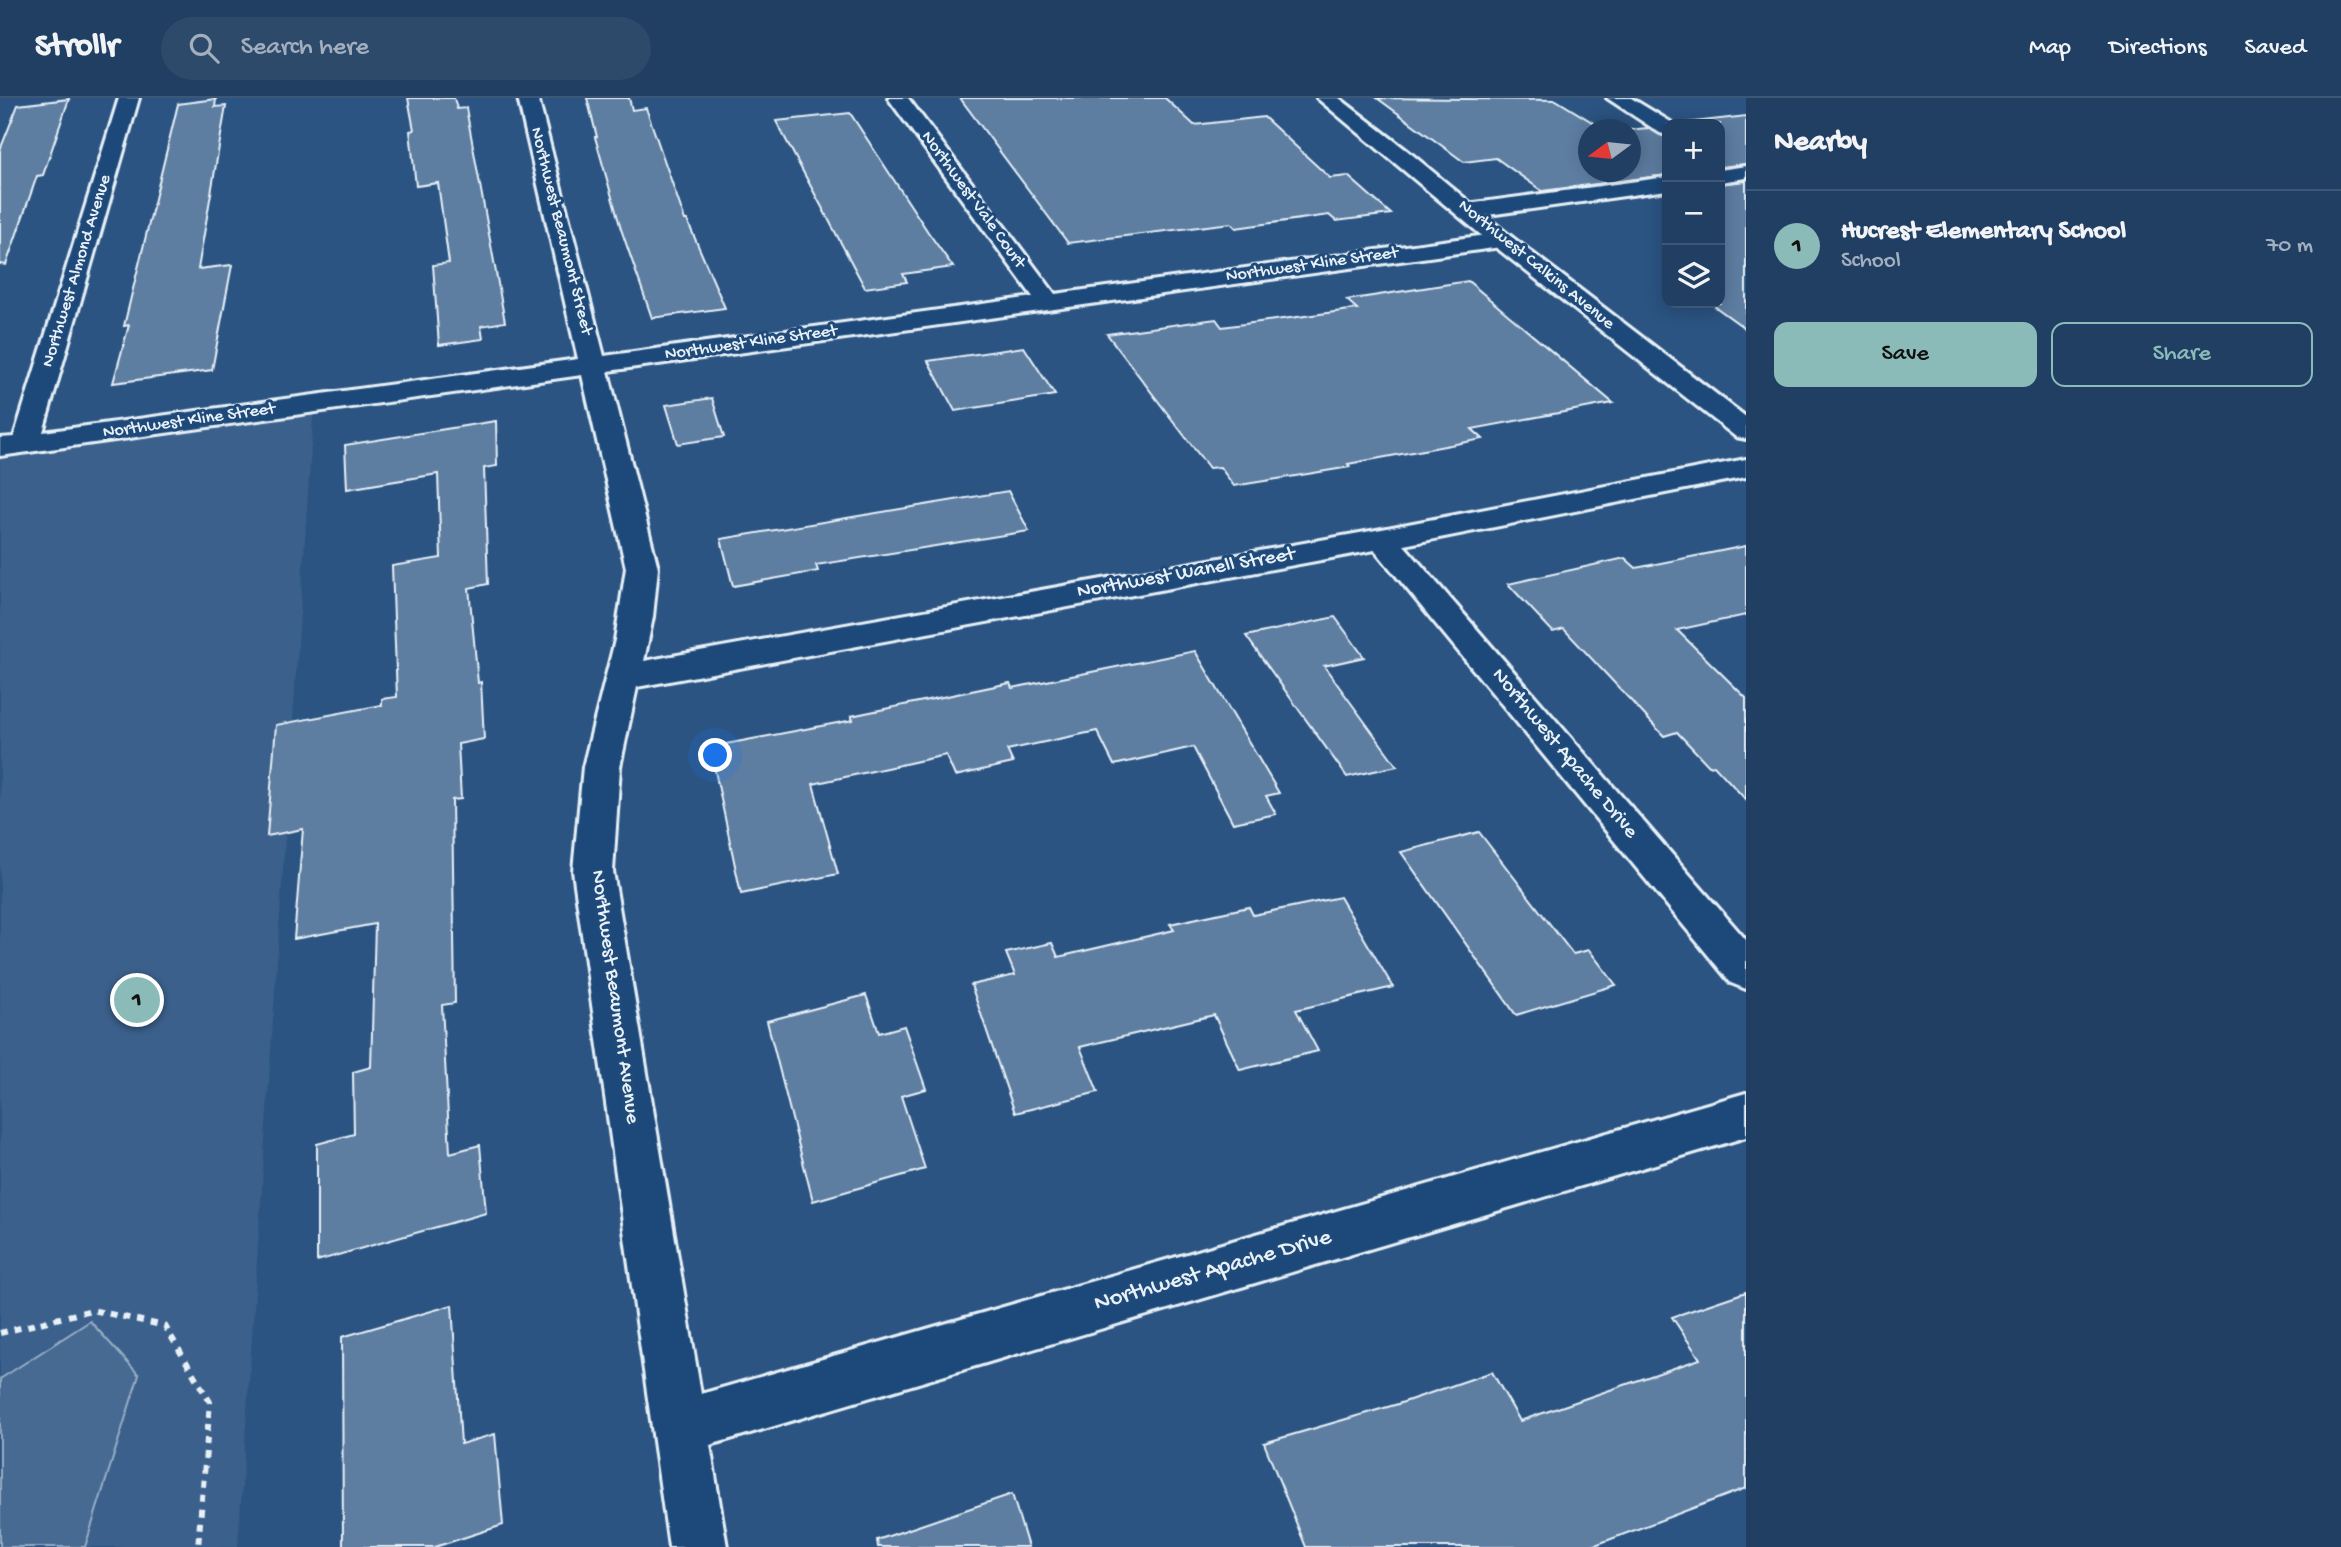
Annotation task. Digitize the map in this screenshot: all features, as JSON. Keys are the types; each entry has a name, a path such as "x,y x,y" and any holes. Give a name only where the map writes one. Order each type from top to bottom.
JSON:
{"street":[{"name":"Northwest Almond Avenue","path":"26,443 129,98"},
{"name":"Northwest Beaumont Street","path":"528,98 594,365"},
{"name":"Northwest Vale Court","path":"898,98 1048,301"},
{"name":"Northwest Calkins Avenue","path":"1327,98 1501,240 1741,423"},
{"path":"1617,98 1662,126"},
{"path":"1468,211 1662,184"},
{"name":"Northwest Kline Street","path":"0,447 1501,240"},
{"name":"Northwest Beaumont Avenue","path":"594,365 642,568 636,626 604,753 596,809 593,871 680,1427"},
{"name":"Northwest Wanell Street","path":"625,677 1382,539 1746,468"},
{"name":"Northwest Apache Drive","path":"1382,539 1746,970"},
{"name":"Northwest Apache Drive","path":"680,1427 1746,1115"},
{"path":"680,1427 698,1547"}],"path":[{"path":"0,1333 92,1310 165,1326 210,1402 198,1547"}],"shaded area":[{"path":"314,404 238,1547 0,1547 0,452"},
{"path":"90,1321 139,1375 85,1547 0,1547 0,1379"}],"building":[{"path":"408,98 454,98 457,109 466,108 505,322 481,326 483,339 439,345 433,265 449,263 438,183 416,186 410,131 414,130"},
{"path":"587,98 629,98 632,110 646,108 685,220 725,308 652,318 621,229"},
{"path":"960,98 1165,98 1194,125 1264,117 1330,178 1348,176 1391,214 1336,221 1329,215 1236,228 1231,223 1068,243"},
{"path":"1377,98 1556,100 1587,119 1578,119 1578,182 1612,182 1542,191 1496,158 1464,162"},
{"path":"69,99 43,175 37,176 6,265 0,264 0,150 18,105"},
{"path":"216,99 215,107 226,106 198,269 232,265 212,370 113,383 129,325 124,326 178,104"},
{"path":"850,113 953,267 903,274 907,282 865,288 776,121"},
{"path":"1746,116 1746,164 1725,166 1725,119 1720,119"},
{"path":"1647,128 1662,135 1662,176 1641,178 1641,129"},
{"path":"1746,181 1746,329 1717,308 1725,308 1725,183"},
{"path":"1468,281 1613,403 1472,429 1483,439 1348,464 1350,467 1234,486 1220,467 1209,468 1107,334 1216,319 1222,327 1357,309 1347,300"},
{"path":"1024,347 1055,395 955,411 928,361"},
{"path":"712,398 724,437 678,444 666,405"},
{"path":"496,421 497,466 484,468 488,584 469,588 478,683 481,682 484,739 458,744 461,799 452,800 455,1003 442,1005 450,1153 480,1145 486,1213 317,1261 317,1144 354,1134 353,1072 371,1067 375,924 294,939 303,829 267,836 276,725 382,705 382,699 397,697 392,566 441,558 438,474 347,489 345,445"},
{"path":"1008,491 1029,531 816,565 818,571 733,586 721,539"},
{"path":"1746,546 1746,615 1677,630 1746,698 1746,800 1714,765 1709,766 1677,732 1664,736 1564,629 1553,632 1508,584 1625,558 1636,568"},
{"path":"1335,617 1364,657 1324,666 1397,766 1347,777 1246,636"},
{"path":"1195,651 1279,793 1266,796 1276,814 1233,823 1193,747 1114,765 1097,731 1007,750 1013,763 955,776 946,755 813,784 838,874 741,894 710,747 853,720 851,716 1010,683 1012,688"},
{"path":"1479,832 1573,954 1589,950 1616,985 1516,1015 1401,852"},
{"path":"1340,897 1393,987 1296,1010 1318,1051 1240,1070 1214,1015 1080,1047 1098,1092 1015,1113 971,985 1015,975 1006,953 1052,943 1058,957 1174,930 1170,924 1249,907 1253,915"},
{"path":"866,995 879,1033 904,1026 926,1089 901,1096 925,1169 813,1201 767,1021"},
{"path":"1746,1292 1746,1488 1590,1547 1306,1547 1264,1443 1398,1404 1492,1372 1520,1421 1700,1359 1672,1317"},
{"path":"452,1305 461,1444 495,1434 503,1525 435,1547 343,1547 342,1337"},
{"path":"1012,1494 1028,1547 878,1547 877,1540"}],"place":[{"name":"Hucrest Elementary School","path":"137,1000"}]}
